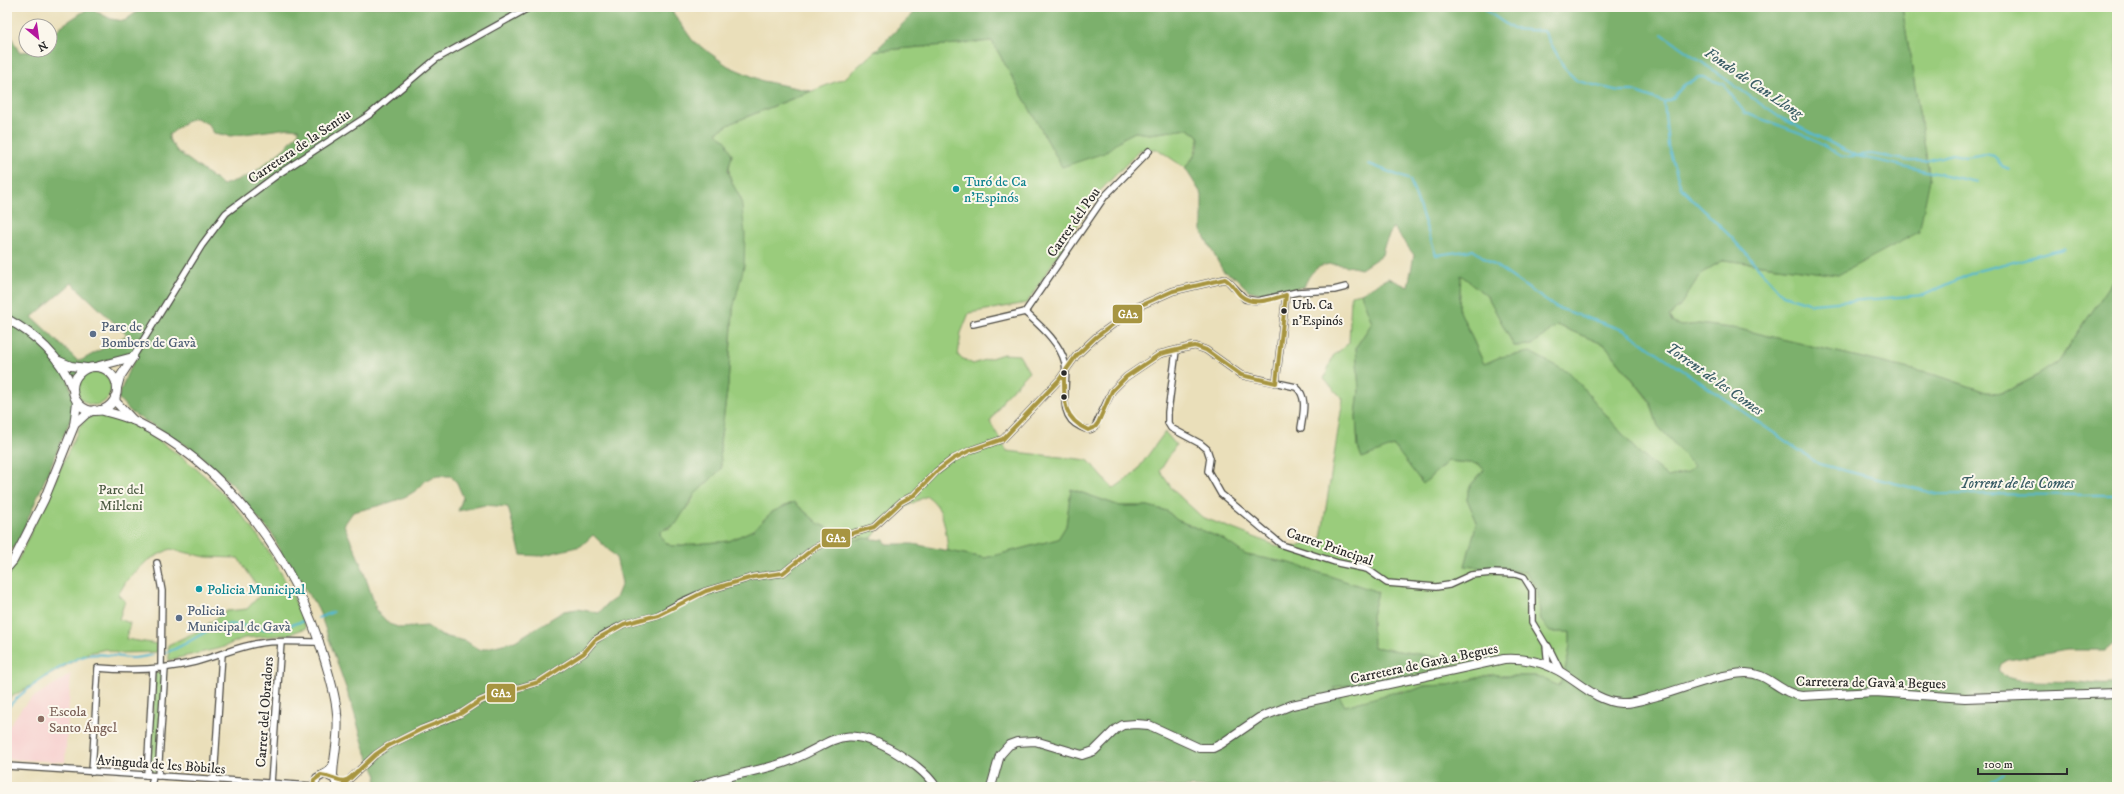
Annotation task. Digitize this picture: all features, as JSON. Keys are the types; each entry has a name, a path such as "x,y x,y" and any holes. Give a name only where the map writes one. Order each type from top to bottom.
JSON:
{"main road":[{"path":"7,320 22,328 59,361 71,366 86,368 97,367 110,365 133,357"},
{"name":"Carretera de la Sentiu","path":"116,394 120,377 133,357"},
{"path":"7,568 13,561 44,500 74,426 77,402 73,389 59,361"},
{"path":"97,367 104,368 114,377 116,402 133,420"},
{"path":"73,389 76,377 86,368"},
{"path":"74,426 86,414 111,403 116,394"},
{"path":"77,402 88,409 133,420 169,441 208,470 234,496 273,546 313,624 320,642 333,688 337,713 337,752 333,765 328,772 317,778 313,787"},
{"name":"Carretera de Gavà a Begues","path":"991,787 1000,755 1009,745 1017,742 1035,741 1082,756 1094,751 1116,728 1123,725 1136,724 1149,726 1199,748 1213,748 1259,718 1292,705 1493,660 1514,658 1548,664 1595,696 1608,701 1622,703 1640,701 1729,675 1752,672 1768,678 1789,693 1802,696 1875,692 1966,698 2117,695"},
{"name":"Carretera de Gavà a Begues","path":"995,787 1005,753 1017,746 1034,745 1068,757 1088,758 1096,754 1110,737 1117,732 1136,727 1149,729 1188,749 1204,753 1222,748 1267,718 1302,705 1499,662 1514,661 1548,664 1602,702 1623,706 1641,703 1730,678 1744,676 1760,678 1795,700 1876,695 1966,700 2117,695"},
{"path":"695,787 718,779 778,765 827,742 842,737 855,736 877,741 911,761 936,787"},
{"path":"704,787 781,767 835,742 856,739 876,745 910,765 923,775 933,787"},
{"path":"333,765 335,781"},
{"path":"322,775 335,781"}],"street":[{"name":"Carretera de la Sentiu","path":"133,357 202,246 226,213 277,175 369,115 436,59 530,7"},
{"name":"Carrer del Pou","path":"1024,312 1105,196 1149,151"},
{"path":"341,787 375,755 388,746 422,729 460,714 480,701 494,695 539,682 584,653 595,640 624,624 658,615 681,602 706,591 753,577 783,573 814,548 833,539 874,527 901,502 921,489 936,472 953,459 971,450 1003,439 1064,375 1071,362 1096,338 1137,308 1173,291 1225,279 1240,295 1251,301 1264,301 1297,292 1334,290 1346,287"},
{"path":"1276,383 1286,295"},
{"path":"973,324 1024,312 1050,337 1058,348 1065,363 1065,404 1069,418 1075,424 1088,430 1092,429 1098,423 1110,395 1118,384 1153,357 1189,346 1200,347 1241,375 1276,383 1293,385 1301,393 1304,406 1301,428"},
{"name":"Carrer Principal","path":"1176,351 1168,412 1168,423 1171,428 1201,444 1207,449 1210,458 1208,470 1221,494 1271,537 1282,545 1293,549 1367,569 1387,583 1436,587 1449,585 1478,574 1505,573 1520,575 1528,581 1530,586 1532,622 1545,642 1548,664"},
{"path":"151,787 163,668 162,590 157,563"},
{"path":"92,772 98,668 163,668 222,654 249,645 281,642 320,642"},
{"name":"Carrer del Obradors","path":"271,784 281,642"},
{"path":"1545,642 1562,673"},
{"path":"214,779 222,654"},
{"path":"1548,664 1551,656 1555,660"},
{"path":"1548,664 1554,663 1555,660"},
{"path":"153,669 153,776"},
{"name":"Avinguda de les Bòbiles","path":"7,766 214,779 313,787"},
{"path":"335,781 348,781"}],"shaded area":[{"name":"Escola Santo Ángel","path":"71,674 65,762 7,759 7,729 21,709 32,698"}],"green space":[{"path":"144,7 669,7 693,41 728,66 763,81 811,91 734,122 716,132 726,141 732,155 728,170 732,183 741,199 745,234 744,266 733,309 728,385 720,442 721,469 695,494 676,524 660,531 663,540 671,546 729,541 753,530 772,512 794,502 819,524 854,540 863,538 884,540 886,544 913,544 985,558 1058,539 1066,526 1071,489 1120,506 1148,506 1167,511 1177,520 1223,539 1246,555 1290,563 1378,592 1372,616 1373,647 1459,662 1402,678 1334,687 1345,706 1392,693 1412,691 1424,686 1449,685 1494,674 1502,676 1537,676 1559,686 1569,653 1570,632 1550,632 1541,620 1537,588 1526,572 1465,566 1477,522 1467,499 1470,486 1484,470 1479,464 1448,461 1423,484 1394,446 1362,458 1358,447 1356,416 1359,390 1356,347 1372,323 1361,293 1388,278 1408,287 1414,255 1393,227 1384,246 1382,255 1361,269 1343,265 1327,264 1314,271 1304,287 1262,294 1248,290 1235,277 1223,271 1202,232 1202,195 1185,168 1197,151 1199,138 1196,134 1188,129 1149,134 1135,132 1123,138 1104,153 1062,167 992,41 875,51 920,7 1902,7 1930,179 1919,232 1838,275 1724,260 1702,273 1682,302 1669,316 1673,323 1681,326 1699,324 1739,329 1939,376 1986,392 2003,393 2035,377 2058,362 2117,275 2117,640 2105,650 2068,650 2008,660 2001,664 1999,671 2012,678 2023,680 2101,684 2117,683 2117,787 374,787 377,776 366,753 352,705 318,608 299,581 289,562 282,556 273,535 250,509 233,485 189,447 132,413 118,398 127,374 137,356 107,360 68,379 74,402 72,416 19,540 7,556 7,29 18,50 18,58 58,58 58,29 61,26 89,8 111,19 124,21","holes":["196,118 208,124 214,133 230,136 289,128 299,129 299,132 285,148 251,175 223,185 177,151 169,139 169,135 185,122","1461,275 1488,297 1514,346 1532,345 1557,325 1605,345 1650,401 1658,426 1694,466 1686,473 1668,477 1637,451 1571,374 1530,352 1500,357 1484,364 1459,309","72,283 127,335 82,360 77,360 32,317","438,476 451,476 457,483 463,497 458,511 485,505 508,507 521,555 540,556 581,546 593,535 616,557 622,583 616,598 607,604 599,613 577,609 564,611 515,641 479,650 466,641 442,636 427,626 401,628 389,624 377,611 361,564 344,525 353,512 386,504 402,498 415,491 426,480"]},
{"path":"1902,7 2117,7 2117,275 2058,362 2035,377 2003,393 1986,392 1939,376 1739,329 1699,324 1681,326 1673,323 1669,316 1682,302 1701,275 1724,260 1838,275 1930,179"},
{"path":"992,41 1062,167 1135,132 1149,134 1188,129 1199,138 1194,156 1185,168 1159,150 1140,150 1098,193 1027,303 969,313 961,333 958,356 973,364 1003,354 1019,355 1029,372 1005,397 990,422 1007,451 1088,460 1113,489 1135,473 1165,432 1176,445 1160,471 1173,490 1202,517 1285,549 1321,539 1343,399 1324,379 1333,356 1349,343 1351,295 1361,293 1372,323 1356,347 1359,390 1356,416 1358,447 1362,458 1394,445 1423,484 1448,461 1479,464 1484,470 1470,486 1467,499 1477,522 1465,566 1526,572 1537,588 1541,620 1550,632 1570,632 1568,660 1559,686 1537,676 1502,676 1493,674 1449,685 1424,686 1412,691 1401,691 1345,706 1334,687 1402,678 1458,662 1431,656 1373,647 1372,616 1378,592 1290,563 1246,555 1223,539 1177,520 1167,511 1148,506 1120,506 1071,489 1066,526 1058,539 985,558 948,551 944,521 938,507 927,496 896,513 884,523 872,538 854,540 819,524 794,502 772,512 753,530 729,541 671,546 663,540 660,531 670,528 690,504 695,494 721,469 720,442 728,385 741,199 730,178 729,168 732,155 716,132 734,122 845,78 875,51"},
{"path":"1461,275 1488,297 1514,346 1532,345 1557,325 1605,345 1650,402 1658,426 1695,466 1686,473 1668,477 1637,451 1571,374 1500,357 1484,364 1459,309"},
{"path":"94,371 106,376 111,388 106,400 94,405 82,400 77,388 82,376"},
{"name":"Parc del Mil·leni","path":"103,414 128,422 158,440 189,463 211,482 231,503 250,525 281,574 295,600 306,628 287,635 244,638 221,648 169,660 168,645 198,631 227,611 247,609 262,593 238,558 206,557 170,549 148,560 127,580 118,595 125,601 119,619 130,623 126,639 157,644 157,652 117,653 106,649 88,653 11,697 7,702 7,574 19,558 81,424 88,417"},
{"path":"164,671 156,774 149,773 155,672"}],"waterway":[{"name":"Fondo de Can Llong","path":"1481,7 1513,29 1544,31 1565,69 1577,81 1619,91 1633,91 1664,102 1672,99 1684,85 1699,77 1703,77 1723,84 1745,113 1803,134 1843,157 1871,154 1910,161 1925,161 1953,154 1966,157 1985,154 1994,156 2002,166 2009,169"},
{"name":"Fondo de Can Llong","path":"1662,34 1779,117 1857,156 1977,182"},
{"path":"1664,102 1668,146 1681,188 1731,237 1783,295 1812,304 1924,295 1977,271 2064,249"},
{"name":"Torrent de les Comes","path":"1369,164 1410,180 1436,255 1473,250 1555,307 1626,331 1819,464 1937,494 2117,495"},
{"path":"318,618 333,612"},
{"path":"164,653 222,625 231,624 267,629 304,621"},
{"path":"7,709 22,694 45,677 70,662 80,658 95,654 132,658 153,655"},
{"path":"1981,787 2004,773"}],"transit line":[{"name":"GA2","path":"341,787 375,755 388,746 422,729 460,714 480,701 494,695 539,682 584,653 595,640 624,624 658,615 706,591 753,577 783,573 814,548 833,539 874,527 901,502 914,495 936,472 953,459 971,450 1003,439 1059,380 1076,356 1096,337 1137,307 1173,291 1225,279 1240,295 1251,301 1269,300 1286,295 1276,383 1241,375 1206,350 1195,346 1160,354 1126,377 1112,391 1098,423 1095,427 1088,430 1073,420 1069,414 1065,400 1064,375"},
{"name":"GA2","path":"313,787 314,780 321,775 344,781 357,771"}],"place":[{"name":"Turó de Ca n'Espinós","path":"956,189"},
{"name":"Urb. Ca n’Espinós","path":"1284,311"},
{"name":"Parc de Bombers de Gavà","path":"93,334"},
{"name":"Policia Municipal","path":"199,589"},
{"name":"Policia Municipal de Gavà","path":"179,618"},
{"name":"Escola Santo Ángel","path":"41,719"}]}
